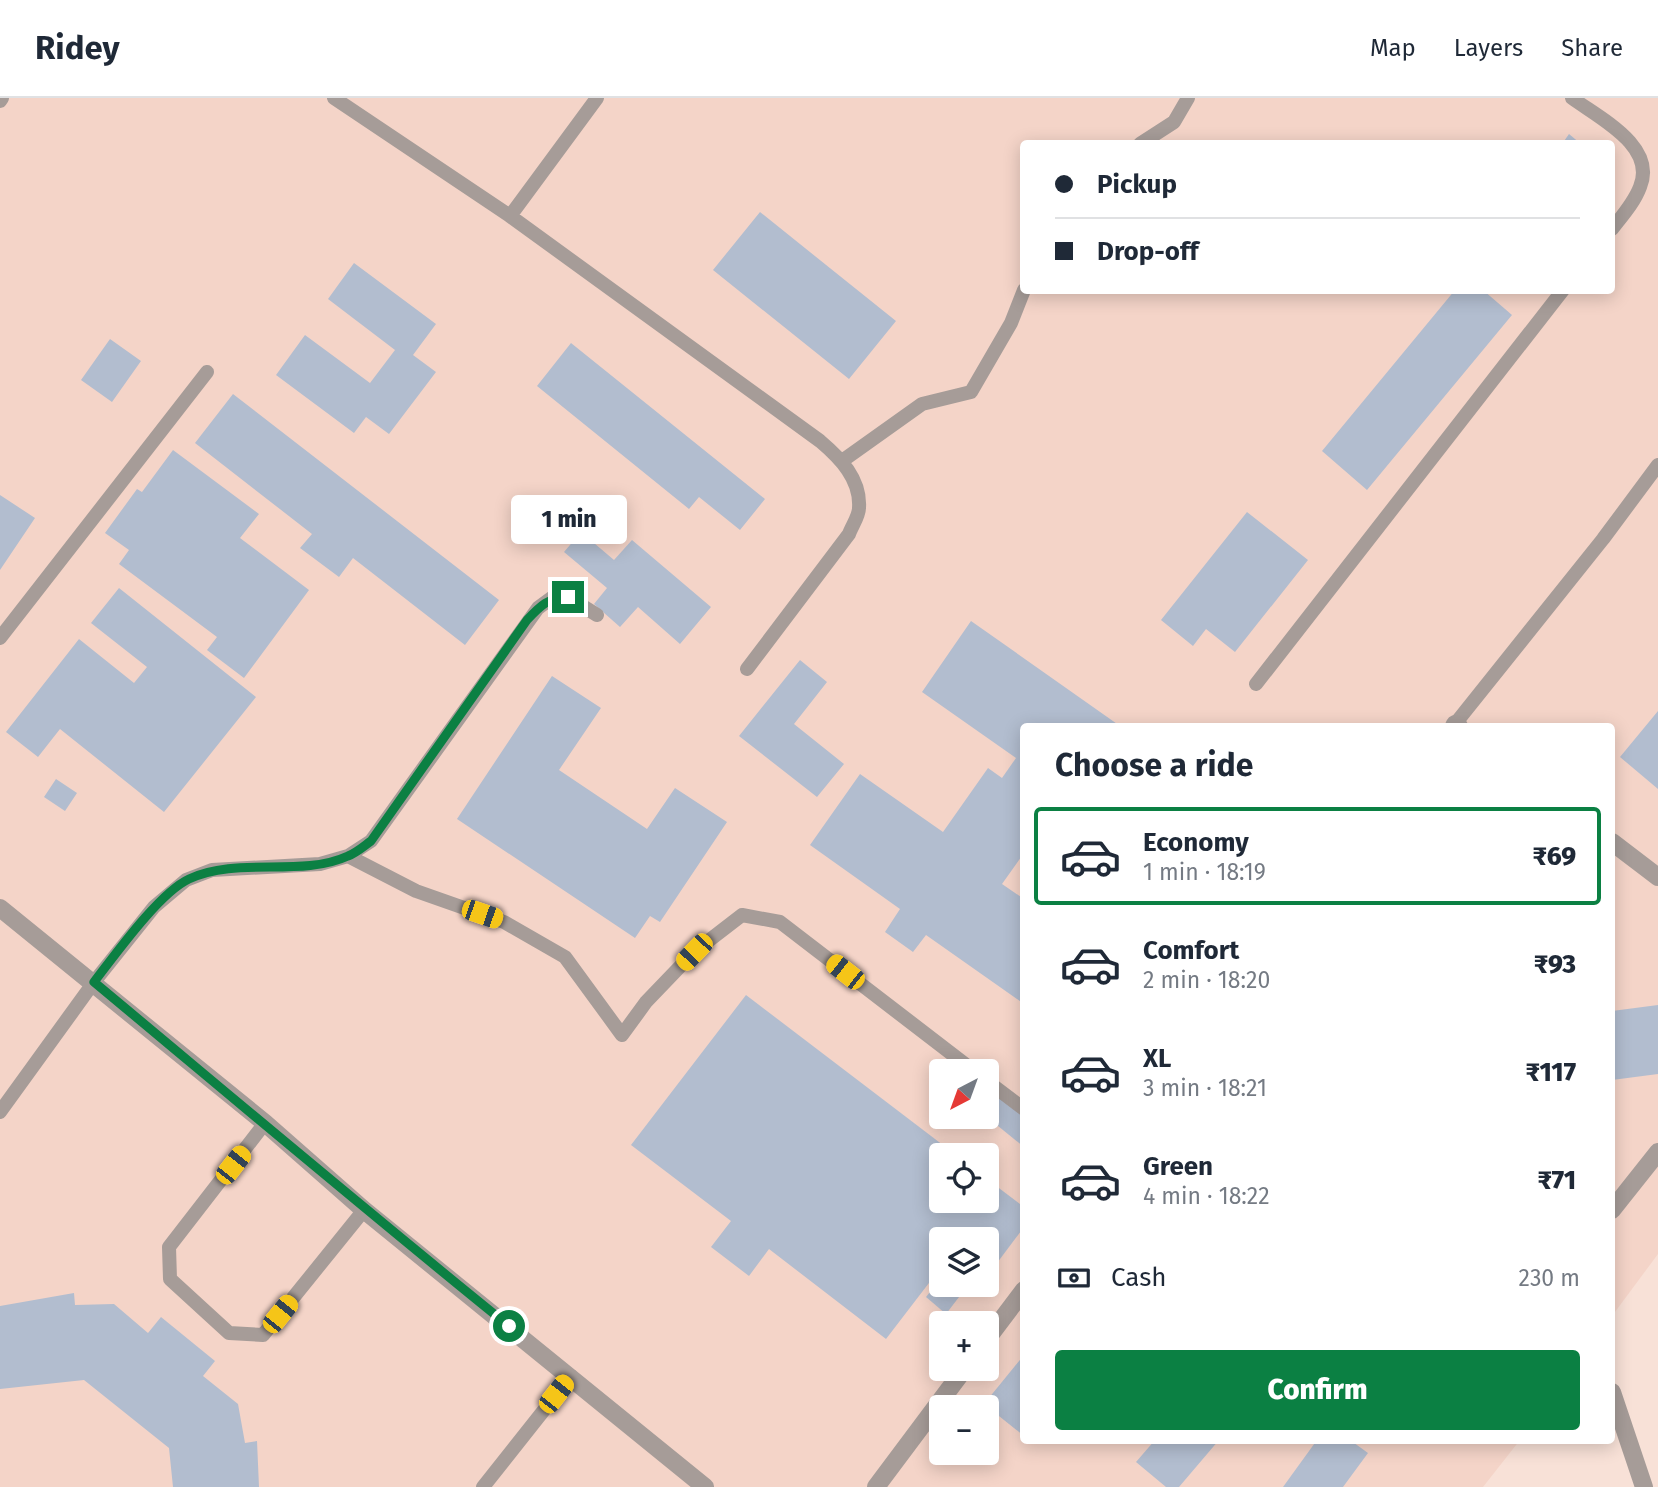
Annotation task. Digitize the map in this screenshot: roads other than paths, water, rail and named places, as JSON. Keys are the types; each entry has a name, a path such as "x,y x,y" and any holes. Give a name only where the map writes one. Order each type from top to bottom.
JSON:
{"street":[{"path":"1615,844 1658,877"},
{"path":"0,908 94,982 265,1123 364,1210 705,1487"},
{"path":"1615,1206 1658,1152"},
{"path":"999,1323 1020,1295"},
{"path":"876,1487 955,1381"},
{"path":"1615,1401 1644,1487"}],"lane":[{"path":"334,98 510,216 820,441 842,461 857,487 859,510 849,534 747,669"},
{"path":"510,216 597,98"},
{"path":"1146,140 1174,122 1188,98"},
{"path":"1572,98 1621,133 1636,148 1644,168 1641,186 1615,225"},
{"path":"842,461 922,404 971,392 1011,323 1022,294"},
{"path":"1256,684 1560,294"},
{"path":"0,638 207,372"},
{"path":"1458,723 1658,465"},
{"path":"0,1112 94,982 154,908 186,880 212,870 320,864 348,856 371,841 538,608 553,597 568,597 597,615"},
{"path":"348,856 416,891 504,922 565,957 622,1035 646,1002 694,952 742,915 780,922 958,1059"},
{"path":"999,1090 1020,1106"},
{"path":"265,1123 169,1247 170,1279 229,1333 263,1335 364,1210"},
{"path":"483,1487 571,1376"}]}
